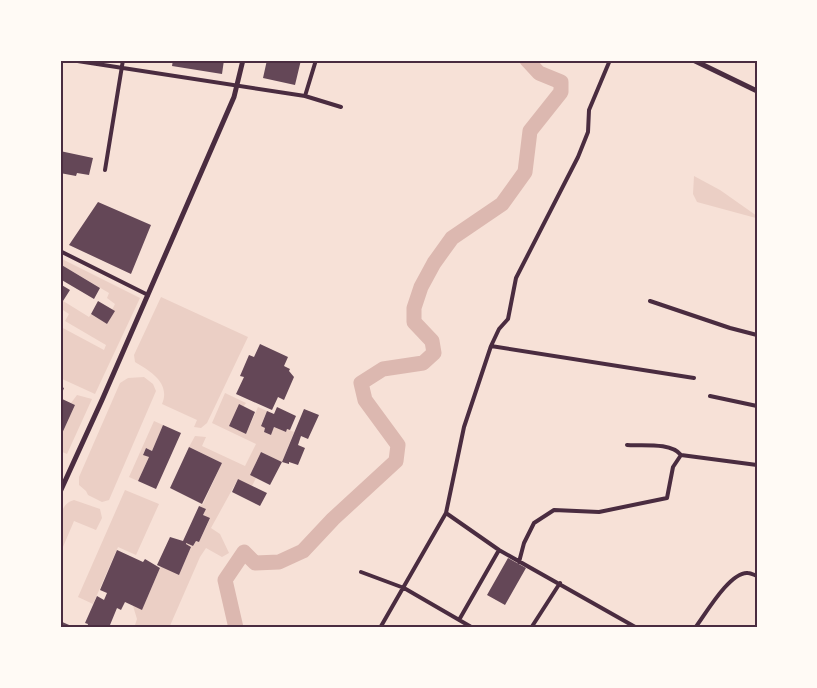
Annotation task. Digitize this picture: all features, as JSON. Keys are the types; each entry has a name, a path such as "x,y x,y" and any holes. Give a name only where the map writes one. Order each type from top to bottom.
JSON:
{"main road":[{"path":"60,492 148,295 237,86 243,60"},
{"path":"693,60 757,91"}],"street":[{"path":"71,60 305,96 340,107"},
{"path":"105,170 123,60"},
{"path":"305,96 316,60"},
{"path":"380,628 446,513 464,427 491,346 499,329 508,319 516,278 578,157 588,132 589,110 610,60"},
{"path":"60,251 148,295"},
{"path":"650,301 729,328 757,335"},
{"path":"491,346 694,378"},
{"path":"710,396 757,406"},
{"path":"627,445 668,447 677,450 681,455 757,465"},
{"path":"519,562 524,543 534,522 554,510 599,512 667,498 673,466 681,455"},
{"path":"446,513 499,550 637,628"},
{"path":"459,620 499,550"},
{"path":"362,572 404,588 473,628"},
{"path":"695,628 736,575 747,572 757,576"},
{"path":"531,628 560,583"}],"shaded area":[{"path":"694,176 720,190 757,216 756,218 697,202 693,194"},
{"path":"60,258 140,298 95,394 60,378 61,327 104,350 106,345 65,321 69,314 60,308 60,299 89,317 91,314 107,324 114,312 112,310 115,304 107,298 109,293 60,264"},
{"path":"161,297 248,337 207,423 201,428 194,427 197,420 162,404 164,390 158,378 135,362 134,355"},
{"path":"144,377 153,384 156,391 109,500 102,502 88,495 79,485 79,477 120,383 128,378"},
{"path":"225,393 246,403 229,426 246,434 258,407 267,411 261,425 265,428 264,432 271,435 274,427 286,432 287,429 294,432 282,462 261,452 250,475 256,478 252,486 238,479 211,528 220,534 229,553 222,557 206,548 169,628 134,628 137,619 133,606 142,609 161,566 179,574 191,547 186,543 193,546 196,541 199,542 210,519 203,515 206,509 199,506 203,504 222,463 189,447 195,436 206,437 202,446 245,466 256,444 212,423"},
{"path":"77,395 92,399 67,454 60,451 60,438 75,405 71,403"},
{"path":"154,421 163,425 152,451 146,448 143,454 149,457 138,481 129,477"},
{"path":"125,490 159,504 136,555 118,547 93,604 78,597"},
{"path":"74,500 100,509 102,518 96,530 74,521 60,554 61,515 63,508"}],"building":[{"path":"173,60 224,60 222,74 172,66"},
{"path":"267,60 301,60 295,85 263,78"},
{"path":"60,151 93,158 89,175 77,173 76,176 60,173"},
{"path":"98,202 151,225 131,274 69,245"},
{"path":"60,264 100,288 94,299 60,279"},
{"path":"60,284 70,290 63,301 60,299"},
{"path":"98,301 115,311 107,324 91,314"},
{"path":"260,344 288,357 284,366 290,369 294,377 284,400 278,397 272,410 236,394 244,377 240,376 249,355 254,357"},
{"path":"60,386 64,388 60,398"},
{"path":"60,398 75,405 60,438"},
{"path":"239,404 255,412 246,434 229,426"},
{"path":"277,407 296,416 290,430 287,429 286,432 274,427 271,435 264,432 265,428 261,426 267,411 274,414"},
{"path":"304,409 319,415 308,439 301,436 298,445 305,448 298,465 282,462"},
{"path":"163,425 181,433 156,489 138,481 149,457 143,455 146,448 152,451"},
{"path":"189,447 222,463 202,504 170,488"},
{"path":"261,452 282,462 270,485 250,475"},
{"path":"238,479 267,493 260,506 232,492"},
{"path":"199,506 206,509 203,515 210,518 199,542 196,541 193,546 186,543 191,547 179,575 157,565 170,537 183,541"},
{"path":"117,550 143,562 145,559 160,568 142,610 125,602 121,610 117,608 110,625 116,628 87,628 88,624 85,623 97,596 104,600 107,593 100,590"},
{"path":"508,558 526,568 505,605 487,595"},
{"path":"60,621 76,628 60,628"}],"waterway":[{"path":"236,628 225,580 244,552 255,563 279,562 303,551 333,519 396,461 398,445 365,400 361,383 383,369 423,363 434,353 432,341 414,322 414,308 421,287 434,263 452,238 502,204 525,172 530,131 561,92 561,82 539,73 527,60"}]}
